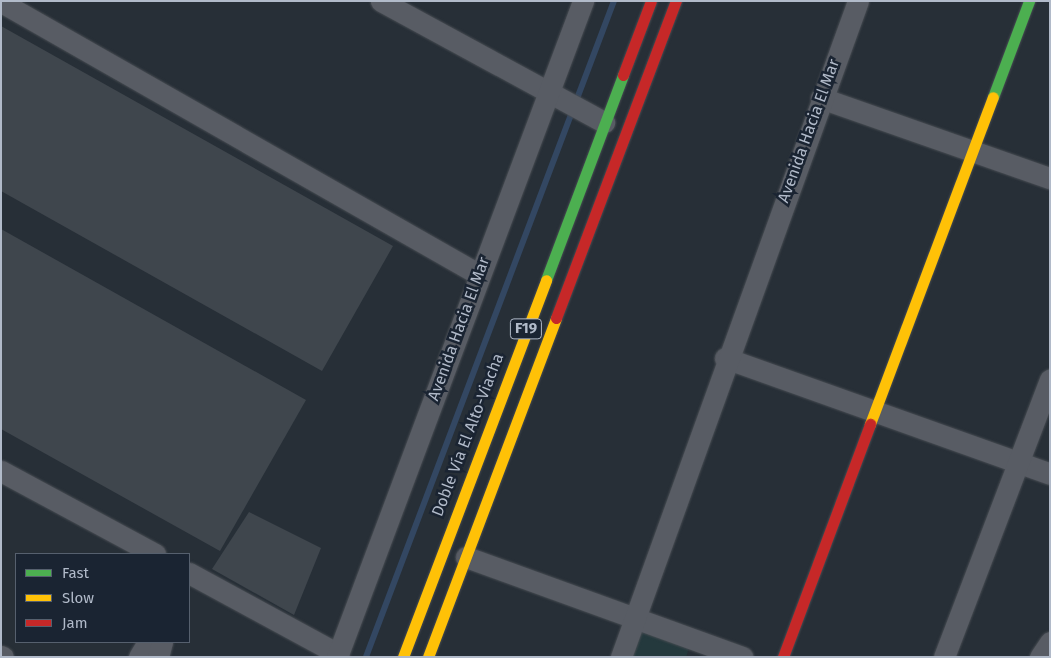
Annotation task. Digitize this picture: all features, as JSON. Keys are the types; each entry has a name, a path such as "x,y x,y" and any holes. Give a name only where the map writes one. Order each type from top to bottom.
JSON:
{"main road":[{"name":"Doble Vía El Alto-Viacha","path":"403,657 599,119 651,1"},
{"name":"F19","path":"428,657 676,1"},
{"path":"783,657 878,414 1029,1"}],"street":[{"path":"381,1 548,94 599,119"},
{"name":"Avenida Hacia El Mar","path":"337,656 478,274 583,1"},
{"name":"Avenida Hacia El Mar","path":"620,657 725,358 858,1"},
{"path":"6,3 478,274"},
{"path":"821,98 1050,178"},
{"path":"725,358 1017,464 1050,474"},
{"path":"944,657 1050,380"},
{"path":"1,471 153,553"},
{"path":"466,557 742,657"},
{"path":"190,574 337,656"},
{"path":"1040,657 1050,642"},
{"path":"139,657 147,643"},
{"path":"158,657 162,643"}],"green space":[{"path":"639,614 694,634 686,657 624,657"}],"building":[{"path":"1,26 393,246 322,371 1,191"},
{"path":"1,229 306,400 220,551 1,429"},
{"path":"249,512 321,548 294,615 212,569"}],"waterway":[{"path":"366,657 614,1"}],"traffic: fast":[{"path":"993,97 1029,1"},
{"path":"546,280 623,75"}],"traffic: slow":[{"path":"870,424 993,97"},
{"path":"403,657 546,280"},
{"path":"428,657 556,318"}],"traffic: jam":[{"path":"623,75 651,1"},
{"path":"556,318 676,1"},
{"path":"783,657 870,424"}]}
